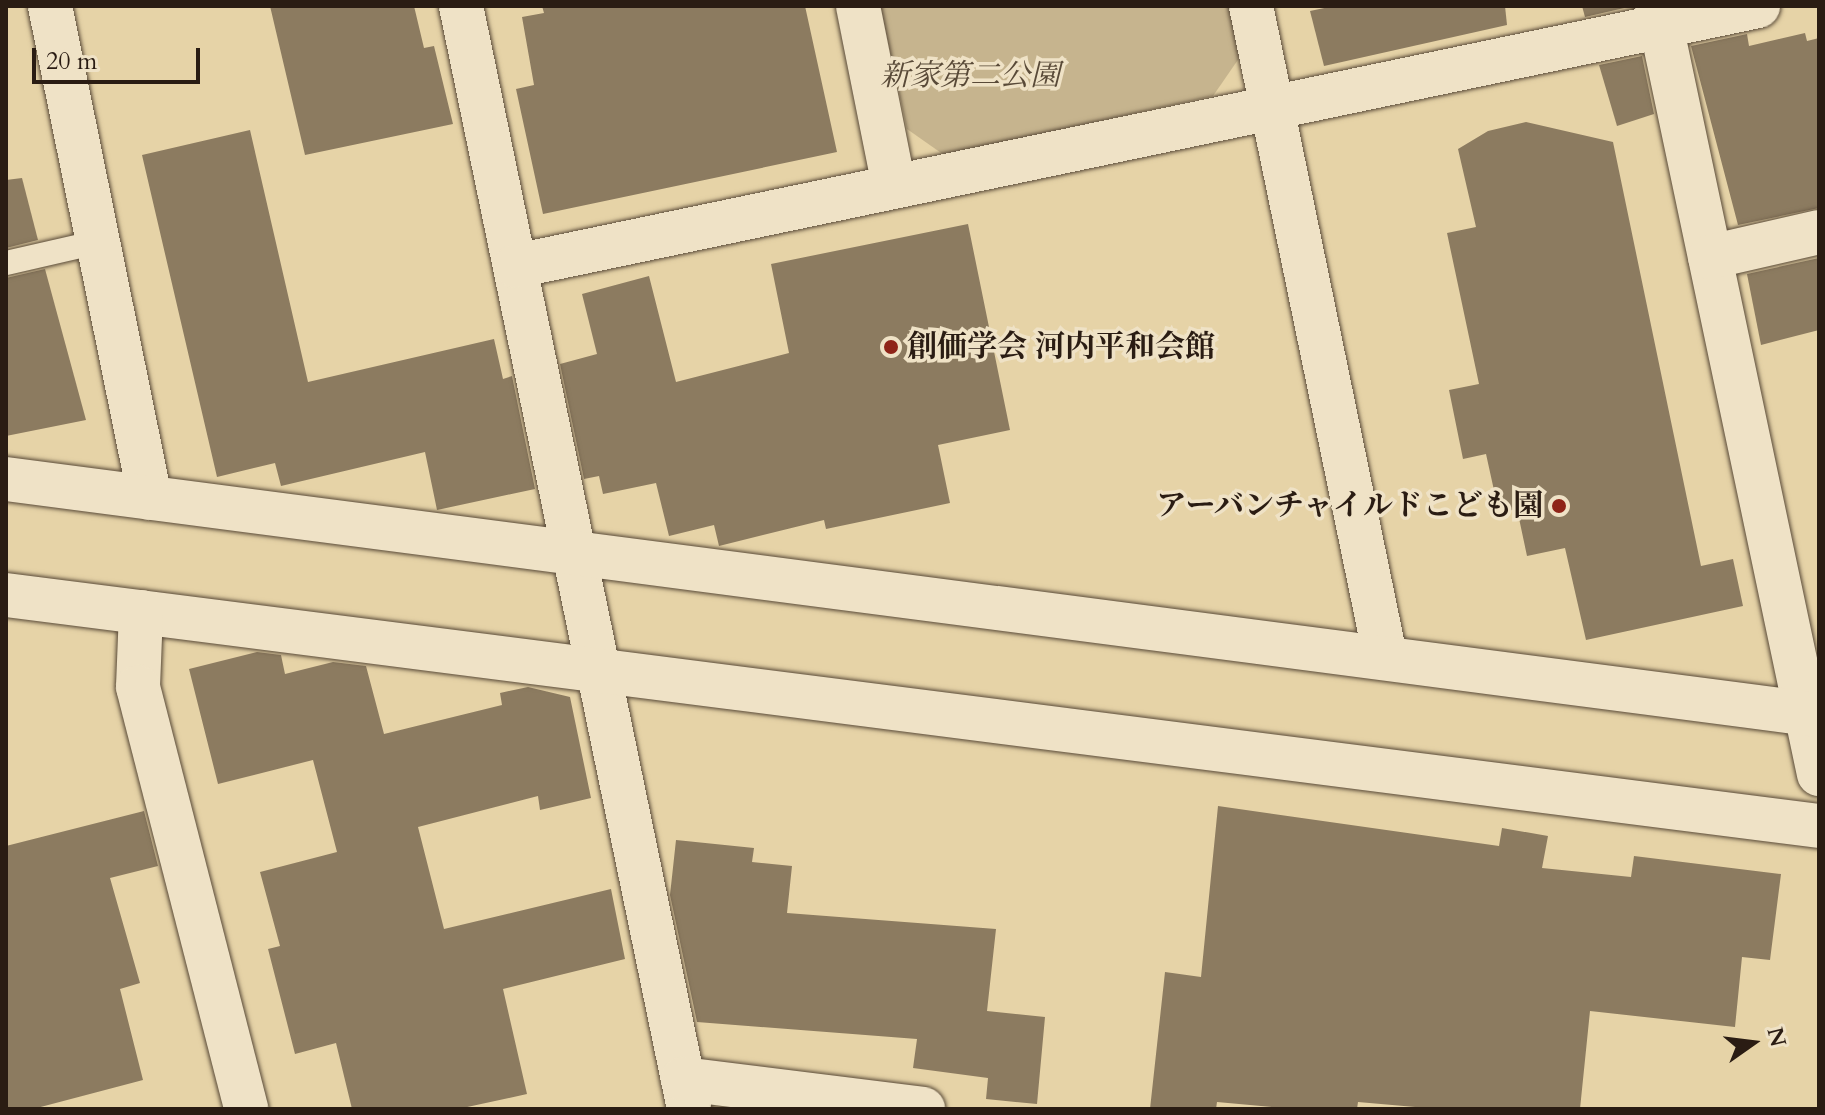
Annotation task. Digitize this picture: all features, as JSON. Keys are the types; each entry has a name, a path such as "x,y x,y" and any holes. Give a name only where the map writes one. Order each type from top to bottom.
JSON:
{"street":[{"path":"50,6 150,498"},
{"path":"461,6 686,1094 923,1109"},
{"path":"858,6 894,186"},
{"path":"1251,6 1385,656"},
{"path":"516,266 1272,109 1659,16 1758,6"},
{"path":"1659,16 1811,714 1819,774"},
{"path":"1710,257 1819,232"},
{"path":"6,479 575,555 1385,656 1811,714"},
{"path":"6,595 1819,826"},
{"path":"141,612 138,687 246,1109"}],"lane":[{"path":"6,263 98,242"}],"green space":[{"name":"新家第二公園","path":"880,6 1232,6 1242,54 1213,96 944,155 907,129"}],"building":[{"path":"270,6 414,6 424,48 434,46 453,124 305,155"},
{"path":"542,6 805,6 837,152 543,214 516,89 534,85 522,17 544,13"},
{"path":"1334,6 1505,6 1507,25 1324,66 1310,11"},
{"path":"1582,6 1633,6 1585,17"},
{"path":"1805,33 1807,41 1819,38 1819,208 1738,225 1691,46 1747,34 1749,46"},
{"path":"1642,56 1654,114 1617,126 1599,65"},
{"path":"1526,122 1613,142 1701,566 1733,559 1743,606 1586,640 1565,548 1527,556 1517,509 1499,513 1486,454 1463,459 1449,390 1479,384 1447,233 1476,227 1458,149 1488,131"},
{"path":"250,130 308,382 494,339 503,379 512,376 535,489 437,510 425,452 281,486 275,463 217,477 142,155"},
{"path":"22,178 38,240 6,248 6,180"},
{"path":"968,224 1010,430 938,445 950,503 826,529 824,520 719,546 714,525 669,536 656,483 603,494 599,476 584,479 560,364 597,354 582,294 649,276 676,382 789,353 771,264"},
{"path":"1819,258 1819,330 1761,345 1747,274"},
{"path":"45,269 86,420 6,436 6,278"},
{"path":"257,652 281,655 285,674 333,662 366,666 384,734 502,705 500,693 528,687 570,697 591,798 540,810 538,796 418,827 444,929 611,889 625,959 503,989 527,1094 458,1109 352,1109 336,1043 295,1054 268,949 280,946 260,872 337,852 313,760 218,784 189,669"},
{"path":"1218,806 1499,846 1502,828 1548,836 1542,868 1631,877 1634,856 1781,874 1770,960 1742,957 1735,1027 1590,1011 1580,1109 1438,1109 1358,1102 1357,1109 1293,1109 1217,1102 1216,1109 1150,1109 1165,972 1201,977"},
{"path":"144,811 158,866 110,878 140,983 120,989 143,1080 33,1109 6,1109 6,846"},
{"path":"676,840 754,848 752,862 792,866 787,913 996,929 987,1011 1045,1017 1037,1104 986,1099 988,1078 913,1068 917,1039 697,1022 670,895"}],"place":[{"name":"創価学会 河内平和会館","path":"891,347"},
{"name":"アーバンチャイルドこども園","path":"1559,506"}]}
